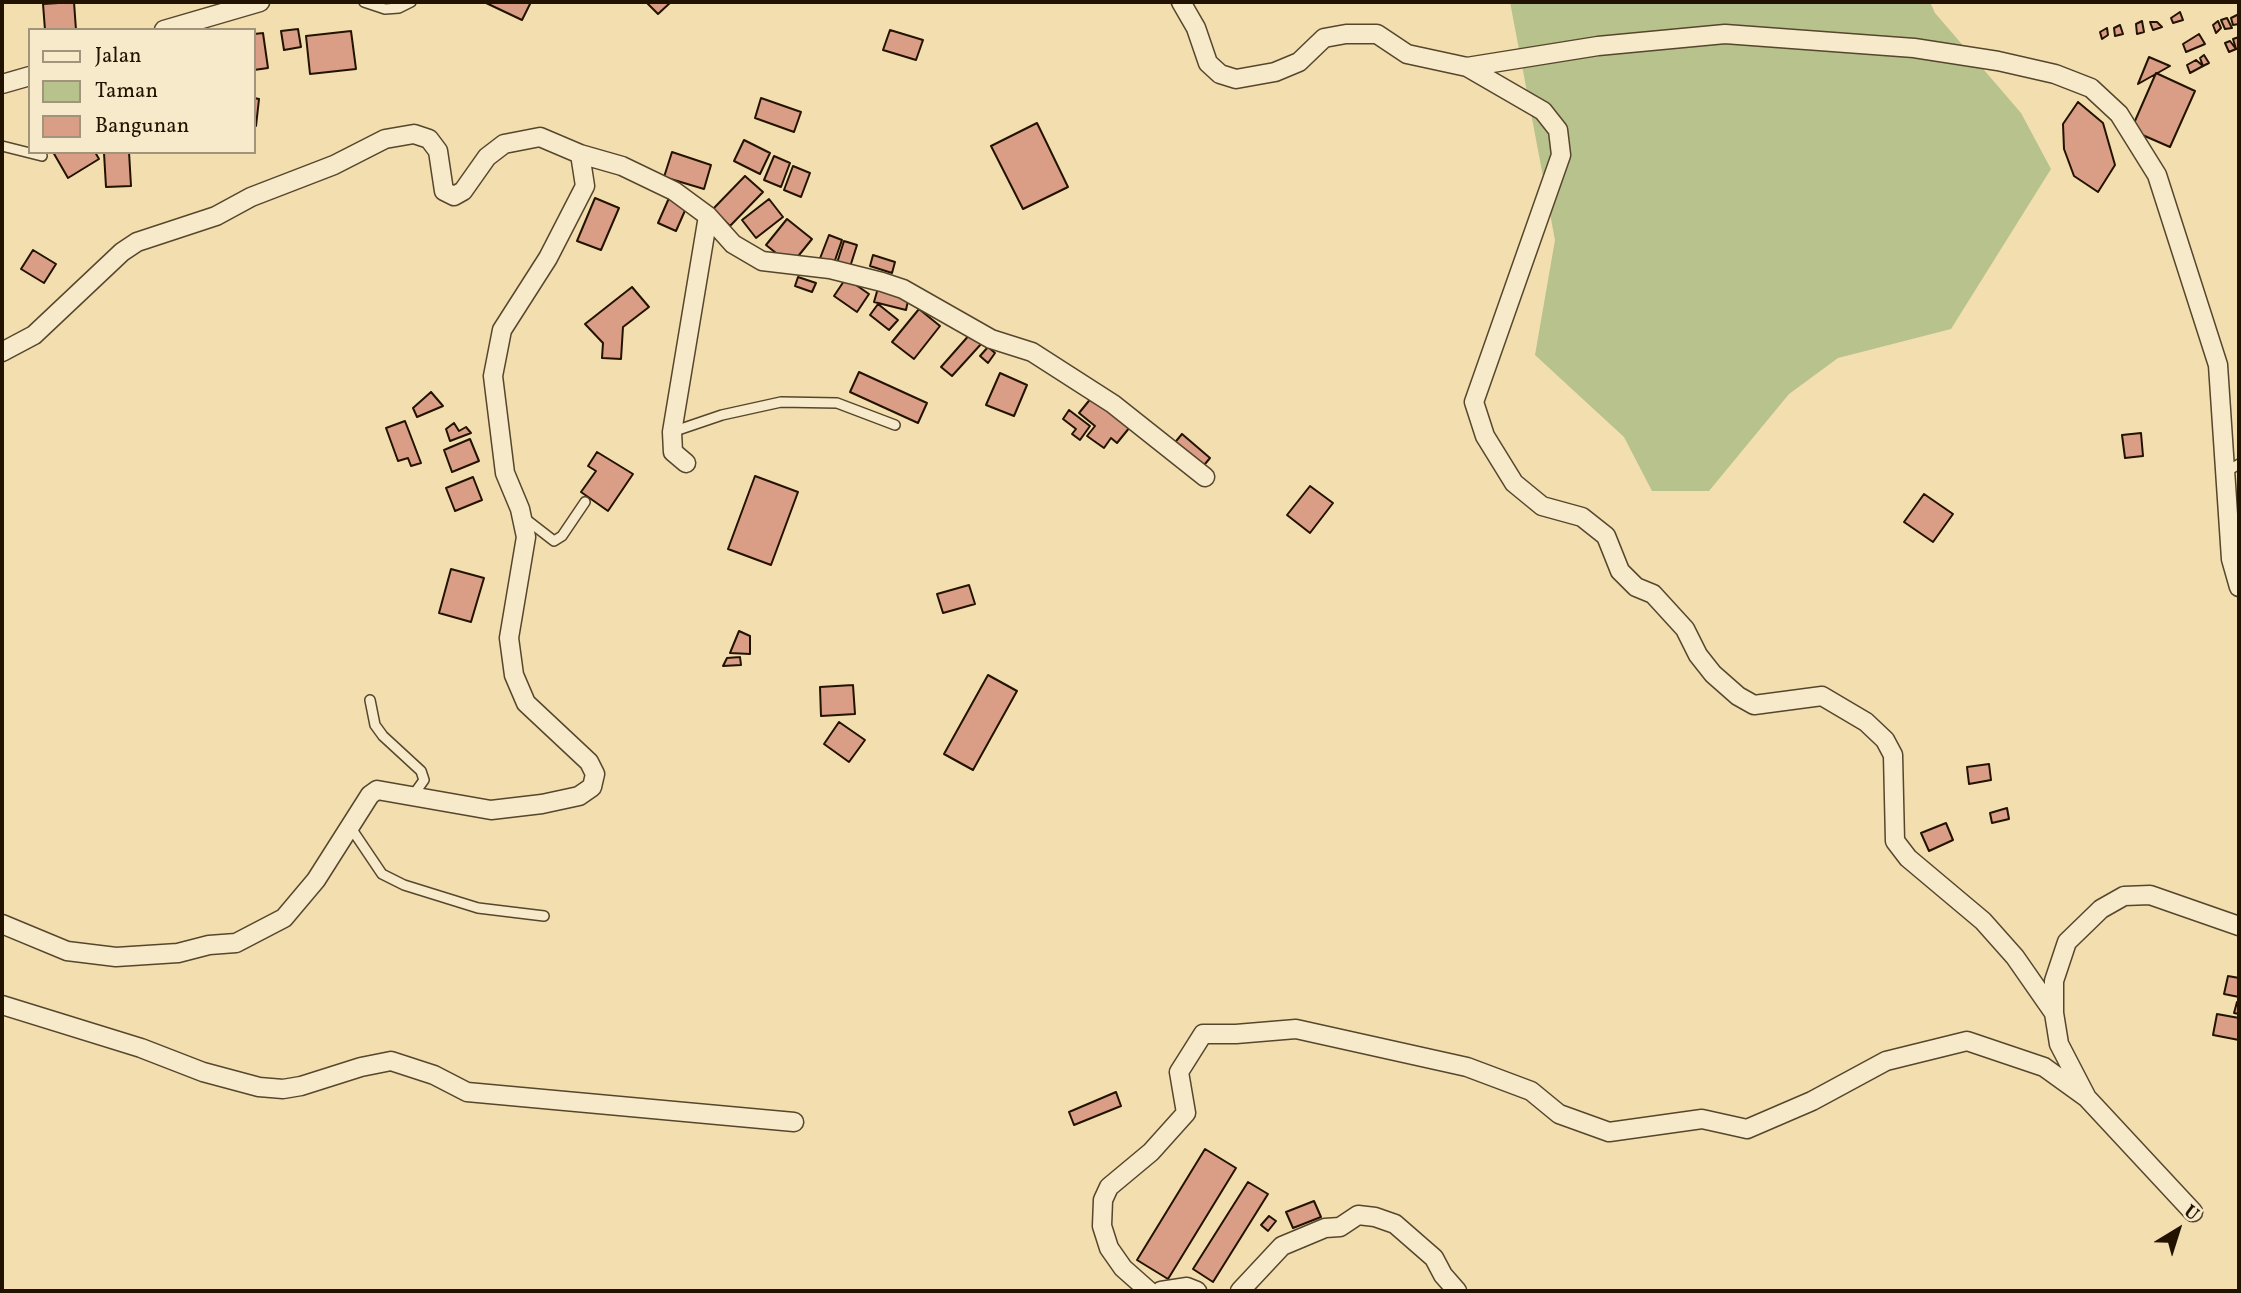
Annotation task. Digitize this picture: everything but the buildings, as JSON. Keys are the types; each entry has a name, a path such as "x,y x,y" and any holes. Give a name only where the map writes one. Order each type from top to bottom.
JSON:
{"street":[{"path":"171,28 260,2"},
{"path":"1181,2 1196,28 1208,63 1220,74 1236,79 1275,72 1299,62 1324,38 1346,34 1377,34 1407,54 1468,67 1543,111 1558,130 1561,155 1474,402 1485,436 1514,483 1542,506 1582,517 1606,536 1620,571 1636,587 1653,594 1685,629 1698,655 1713,674 1738,696 1754,705 1822,696 1866,722 1885,740 1893,755 1895,841 1908,858 1983,921 2015,957 2053,1013"},
{"path":"1468,67 1598,46 1725,34 1926,50 2043,71 2091,88 2119,114 2157,175 2218,365 2232,468 2231,559 2239,587"},
{"path":"2,84 28,77"},
{"path":"2,352 34,335 136,242 216,216 251,197 334,165 385,139 414,134 429,139 439,151 444,191 454,196 463,191 487,158 503,144 540,137 579,154 652,178 708,216 733,244 762,261 830,269 903,289 991,340 1032,352 1113,404 1205,477"},
{"path":"2,924 67,951 116,957 178,953 209,945 236,943 284,918 316,880 370,795 377,790 414,794 491,810 555,802 579,796 592,787 595,774 589,762 526,703 514,675 509,638 526,537 523,517 505,473 493,376 497,343 511,312 548,258 585,186 579,154"},
{"path":"685,463 673,452 672,432 708,216"},
{"path":"2087,1098 2059,1045 2053,1013 2054,981 2067,942 2101,909 2124,895 2150,895 2239,926"},
{"path":"2,1005 142,1048 203,1072 260,1087 283,1089 301,1086 361,1067 391,1061 434,1075 467,1092 794,1122"},
{"path":"1149,1291 1123,1268 1109,1248 1102,1226 1103,1200 1109,1187 1151,1152 1186,1113 1179,1072 1203,1034 1296,1029 1466,1067 1531,1091 1559,1114 1609,1132 1702,1119 1747,1129 1812,1101 1885,1061 1967,1041 2044,1067 2087,1098 2193,1212"},
{"path":"1240,1291 1282,1246 1325,1228 1340,1227 1358,1215 1376,1217 1395,1224 1434,1258 1443,1275 1457,1291"},
{"path":"1161,1291 1186,1287 1197,1291"}],"lane":[{"path":"364,2 385,9 399,8 411,2"},
{"path":"2,146 28,153"},
{"path":"33,154 41,156"},
{"path":"672,432 722,415 781,402 837,403 895,425"},
{"path":"523,517 554,541 562,536 584,502"},
{"path":"370,700 376,725 383,736 421,771 424,780 414,794"},
{"path":"351,828 382,874 404,885 478,908 544,916"}],"green space":[{"path":"1510,2 1930,2 1935,13 2021,113 2051,169 1951,329 1838,358 1789,394 1709,491 1652,491 1624,437 1535,355 1555,240"}]}
